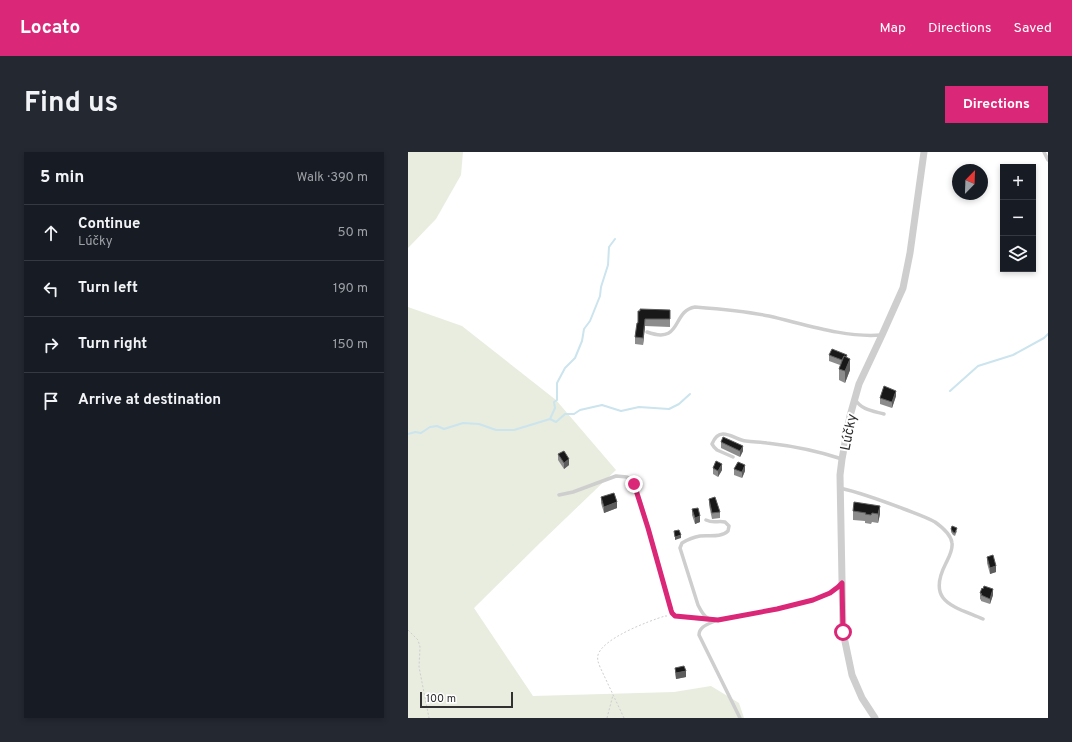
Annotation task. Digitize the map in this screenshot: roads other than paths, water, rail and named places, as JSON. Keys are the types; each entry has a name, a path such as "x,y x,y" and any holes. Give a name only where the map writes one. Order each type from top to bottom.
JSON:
{"street":[{"name":"Lúčky","path":"875,718 862,698 852,675 843,632 840,475 842,459 859,384 903,288 910,253 924,152"}],"lane":[{"path":"1044,152 1048,160"},
{"path":"647,332 660,335 671,332 685,311 689,308 695,307 767,316 800,324 866,336 882,335"},
{"path":"855,398 861,407 884,414"},
{"path":"733,456 714,447 712,444 717,436 725,434 744,441 766,442 806,448 842,459"},
{"path":"559,495 573,492 616,476 627,477 632,480 648,528 671,610 675,616 718,620 777,609 813,600 830,593 842,583"},
{"path":"840,488 875,498 923,516 941,527 947,533 953,544 952,550 942,570 939,588 941,595 944,600 951,605 982,619"},
{"path":"706,520 713,523 720,521 725,522 729,526 728,532 724,535 717,536 698,536 682,543 680,548 698,605 705,616 711,620"},
{"path":"718,620 701,628 699,635 740,718"}],"waterway":[{"path":"408,434 415,432 421,433 430,427 437,426 444,429 463,423 479,424 496,430 514,430 550,419 555,408 554,402 557,400 557,383 565,368 575,358 582,341 584,329 590,321 600,296 601,287 608,265 609,247 615,239"},
{"path":"950,391 978,366 1013,355 1044,338 1048,334"},
{"path":"550,419 556,422 565,414 574,414 580,410 602,405 621,411 639,407 669,409 679,404 690,394"}]}
